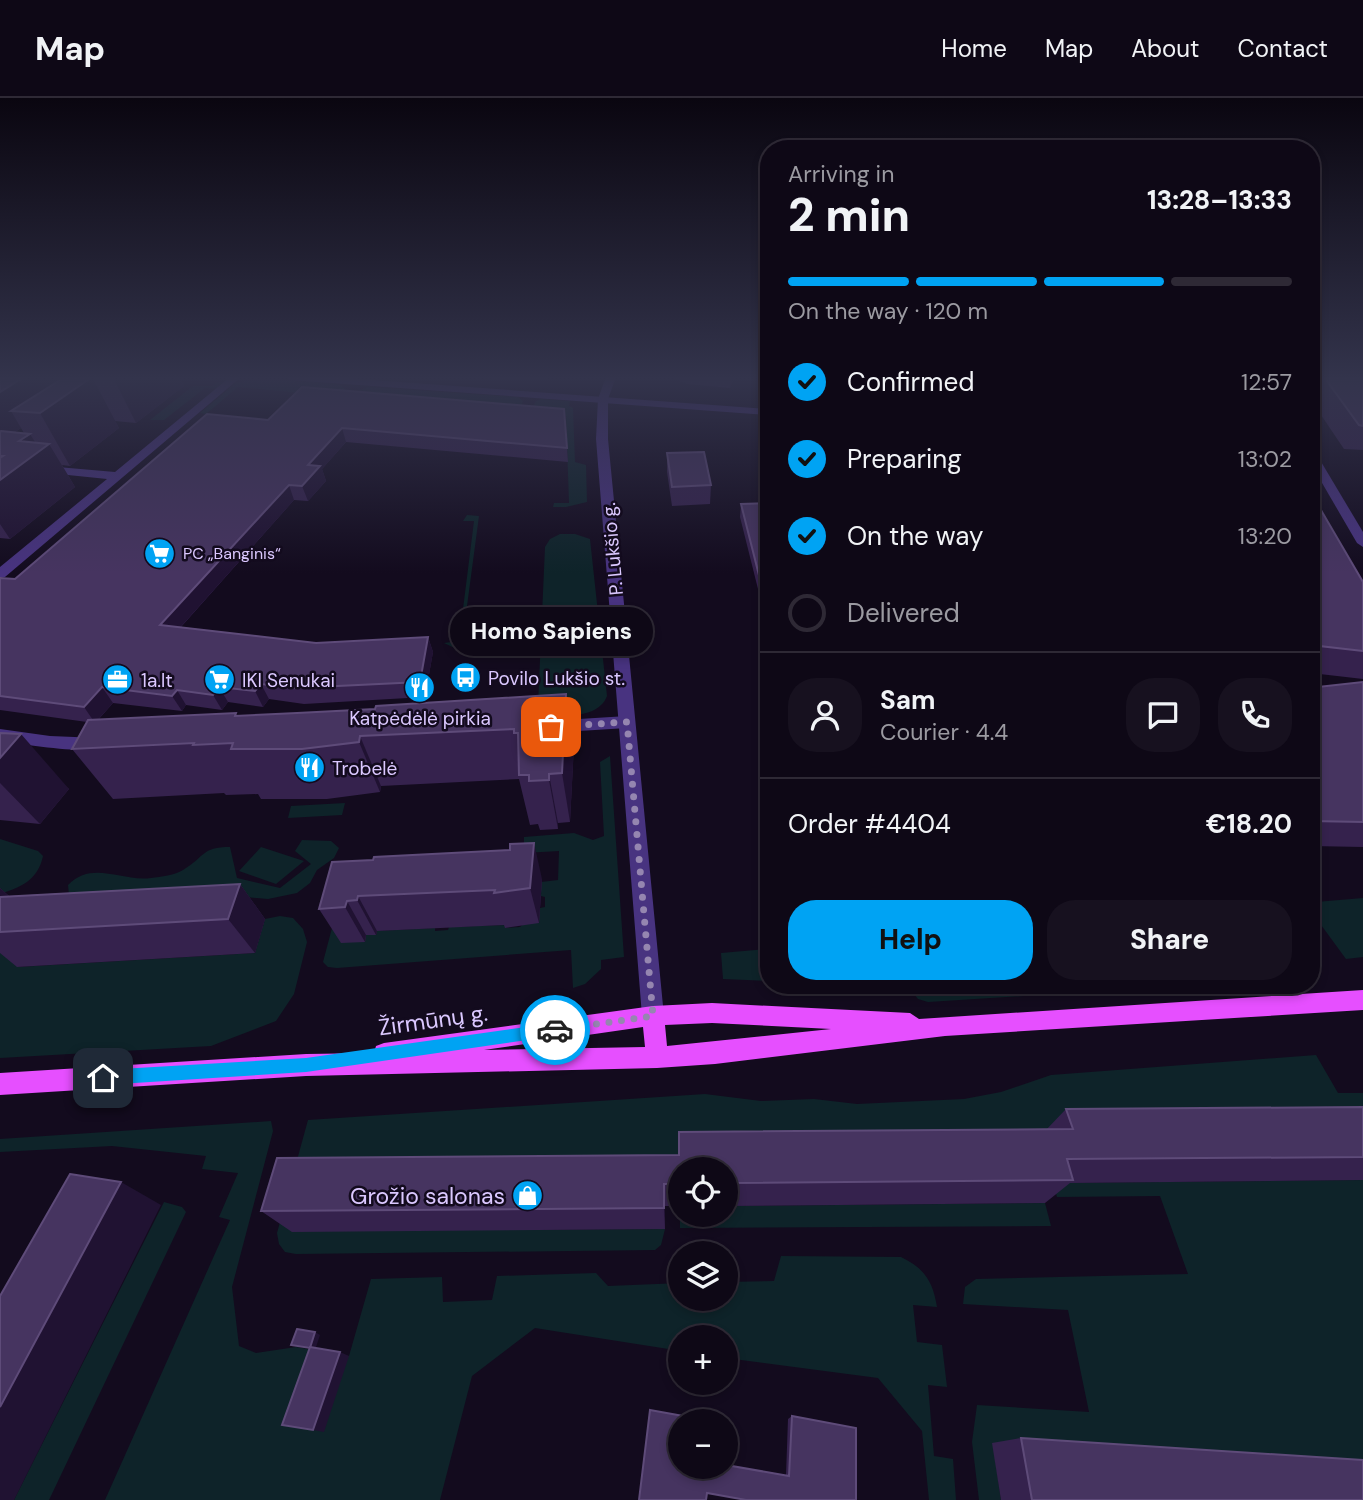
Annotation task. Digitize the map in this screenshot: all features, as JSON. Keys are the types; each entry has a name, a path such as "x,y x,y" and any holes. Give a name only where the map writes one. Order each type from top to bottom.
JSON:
{"main road":[{"name":"Žirmūnų g.","path":"0,1084 306,1065 657,1057 715,1053 945,1026 1363,1000"},
{"name":"Žirmūnų g.","path":"306,1065 653,1016 712,1013 945,1026"},
{"path":"653,1016 657,1057"}],"street":[{"path":"0,573 157,442"},
{"name":"P. Lukšio g.","path":"602,442 653,1016"},
{"path":"0,465 117,476"},
{"path":"1320,472 1363,543"},
{"path":"530,728 627,722"},
{"path":"0,734 50,741 113,744"}],"shaded area":[{"path":"567,442 574,442 575,462 586,465 587,502 553,507 554,503 569,503"},
{"path":"467,515 479,516 461,651 444,643 459,641 474,521 463,521"},
{"path":"560,534 575,534 590,539 607,696 594,710 574,715 557,714 538,705 545,547 550,539"},
{"path":"610,756 624,957 601,960 601,969 585,984 573,988 571,950 337,968 328,967 323,962 345,879 366,935 376,935 377,931 435,928 435,931 448,930 449,927 520,927 540,908 545,907 545,897 541,896 541,882 558,880 559,851 524,853 524,837 574,833 593,840 604,836 600,762"},
{"path":"345,803 342,815 288,818 291,806"},
{"path":"0,839 38,851 43,856 33,877 0,894"},
{"path":"302,840 331,841 339,848 334,858 317,870 310,883 297,893 268,899 235,896 69,895 68,885 87,874 140,878 163,876 183,870 208,851 221,847 230,847 237,878 280,888 311,864 295,851"},
{"path":"261,847 304,861 276,884 239,871"},
{"path":"1363,898 1363,957 1346,959 1320,923 1320,902"},
{"path":"280,916 293,918 303,929 307,942 294,994 276,1021 211,1046 0,1058 0,952 18,967 255,953 265,919"},
{"path":"760,950 760,981 723,979 721,953"},
{"path":"914,994 1056,994 928,1002 918,999"},
{"path":"1316,1055 1338,1093 1363,1093 1363,1133 668,1157 668,1160 293,1231 665,1229 661,1245 655,1250 296,1254 285,1252 279,1244 277,1233 308,1120 705,1094 761,1101 814,1099 857,1104 964,1099 1001,1092 1051,1075"},
{"path":"271,1121 273,1131 232,1287 239,1346 256,1353 296,1347 349,1356 371,1279 442,1277 443,1302 492,1300 497,1276 596,1273 608,1286 668,1284 668,1311 738,1311 738,1282 774,1281 781,1256 901,1257 926,1276 935,1298 937,1307 913,1305 917,1342 942,1345 947,1387 928,1385 934,1456 953,1459 956,1500 929,1500 922,1431 878,1378 738,1360 738,1325 668,1325 668,1349 535,1328 472,1376 440,1500 105,1500 230,1220 219,1217 238,1173 202,1169 206,1156 112,1146 0,1152 0,1139"},
{"path":"1363,1180 1363,1466 993,1443 1001,1500 979,1500 972,1442 977,1405 1089,1412 1068,1310 963,1304 965,1287 976,1279 1188,1274 1160,1196 1057,1197 1053,1183"},
{"path":"164,1202 182,1207 186,1212 49,1500 14,1500"},
{"path":"1045,1203 1051,1226 680,1228 738,1227 738,1206"}],"building":[{"path":"0,442 49,444 0,480 0,458 3,456 0,456"},
{"name":"PC „Banginis“","path":"174,442 329,442 308,465 320,466 302,486 289,485 160,625 316,643 428,637 420,682 296,688 261,684 255,691 219,687 213,695 177,690 172,696 102,687 84,707 0,696 0,578 15,579"},
{"name":"PC „Banginis“","path":"504,442 567,442 567,448"},
{"path":"704,452 711,485 672,487 667,453"},
{"path":"760,503 760,579 741,504"},
{"path":"1320,508 1363,582 1363,651 1320,646"},
{"path":"1363,682 1363,822 1320,821 1320,687"},
{"path":"566,694 562,773 549,774 549,780 529,781 529,775 519,775 518,733 514,733 514,729 360,736 359,742 302,749 231,749 233,743 193,745 194,743 72,749 88,720 375,709 376,706"},
{"path":"0,733 21,734 0,758"},
{"path":"534,843 530,888 494,893 495,890 358,896 357,900 347,901 345,907 319,909 332,862 373,860 374,857 510,850 510,844"},
{"path":"240,884 228,919 0,932 0,897"},
{"path":"1363,1107 1363,1157 1067,1159 1073,1180 738,1183 738,1157 668,1157 668,1184 664,1184 664,1208 261,1211 277,1158 679,1155 679,1132 1073,1129 1066,1109"},
{"path":"70,1174 121,1182 0,1407 0,1296"},
{"path":"297,1329 315,1332 310,1348 291,1345"},
{"path":"310,1347 340,1352 313,1430 282,1425"},
{"path":"650,1410 668,1413 668,1479 738,1479 738,1467 789,1476 792,1416 856,1428 856,1500 746,1500 707,1493 706,1500 639,1500"},
{"path":"1021,1438 1363,1460 1363,1500 1032,1500"}],"way so far":[{"path":"551,727 627,722 653,1016 555,1030"}],"place":[{"name":"PC „Banginis“","path":"160,553"},
{"name":"Povilo Lukšio st.","path":"465,678"},
{"name":"1a.lt","path":"118,680"},
{"name":"IKI Senukai","path":"219,680"},
{"name":"Katpėdėlė pirkia","path":"420,687"},
{"name":"Homo Sapiens","path":"551,727"},
{"name":"Trobelė","path":"309,768"},
{"name":"Grožio salonas","path":"528,1196"}],"route":[{"path":"103,1078 306,1065 555,1030"}]}
